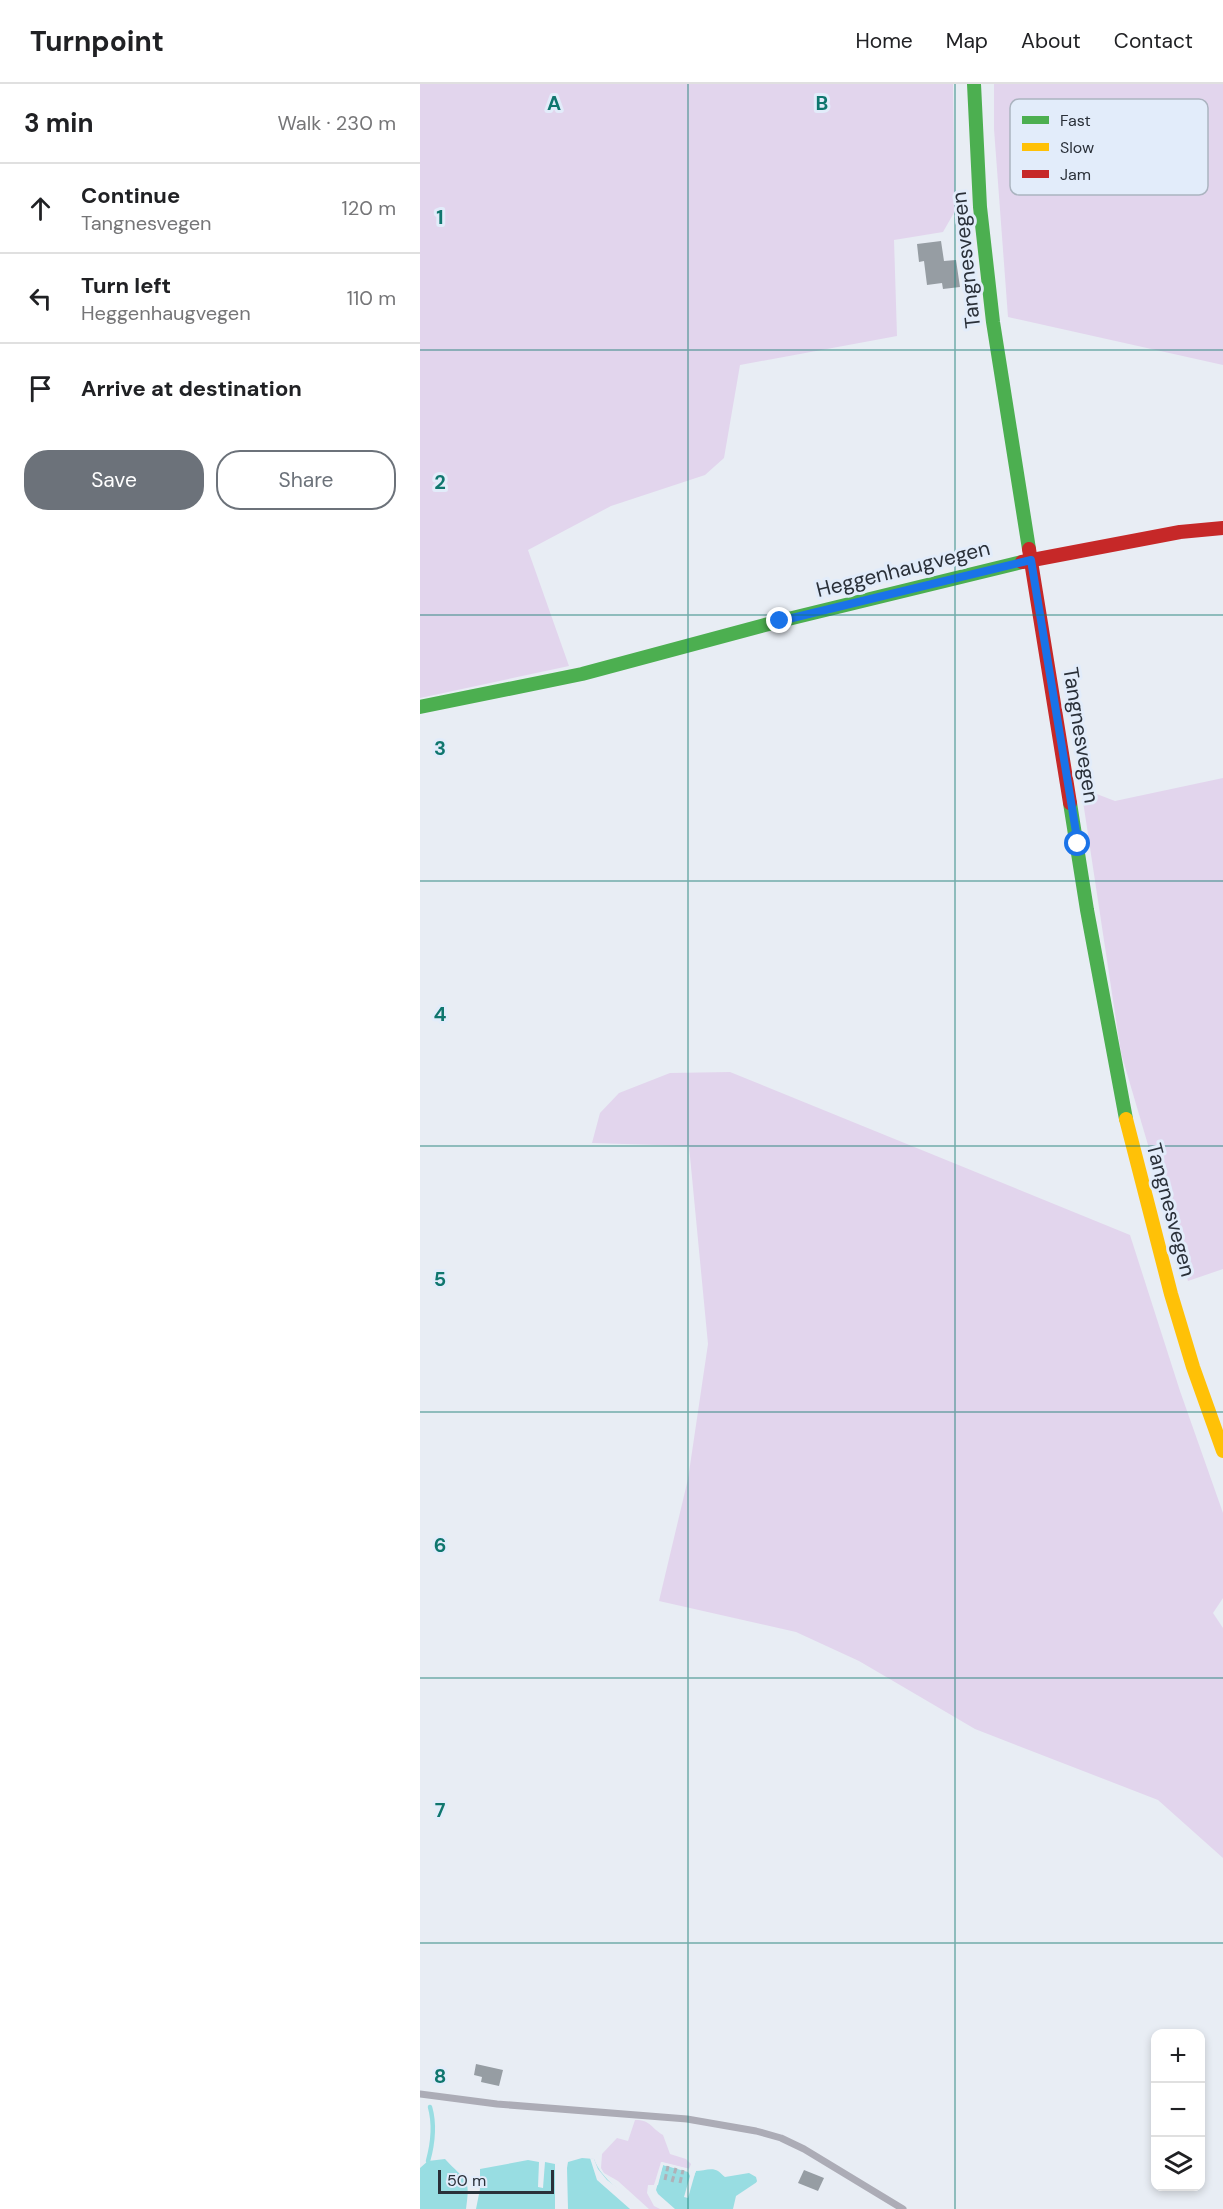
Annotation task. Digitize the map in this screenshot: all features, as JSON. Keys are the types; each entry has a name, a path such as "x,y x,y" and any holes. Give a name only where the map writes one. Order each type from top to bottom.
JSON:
{"main road":[{"name":"Tangnesvegen","path":"974,84 980,207 993,322 1121,1101 1171,1294 1193,1367 1223,1450"},
{"name":"Heggenhaugvegen","path":"420,706 571,677 780,621 1031,560 1180,532 1223,528"}],"lane":[{"path":"420,2094 497,2104 687,2120 756,2131 781,2138 804,2149 903,2209"}],"path":[{"path":"665,2180 668,2166"},
{"path":"672,2182 676,2168"},
{"path":"680,2183 683,2170"}],"shaded area":[{"path":"420,84 953,84 955,211 943,232 894,240 897,336 740,365 724,458 705,475 611,506 528,550 569,666 420,698"},
{"path":"994,84 1223,84 1223,365 1008,317 994,129"},
{"path":"1223,778 1223,1269 1188,1281 1121,1053 1081,788 1115,801"},
{"path":"730,1072 1130,1235 1180,1391 1223,1513 1223,1598 1213,1613 1223,1628 1223,1858 1158,1800 975,1729 859,1661 796,1632 659,1601 688,1479 708,1344 689,1146 592,1143 600,1113 619,1093 670,1073"},
{"path":"635,2120 651,2125 663,2135 670,2154 686,2159 691,2164 689,2169 661,2162 654,2185 666,2209 649,2209 618,2181 604,2173 601,2168 602,2154 617,2138 628,2141"}],"water":[{"path":"582,2158 594,2159 602,2174 642,2209 476,2209 480,2189 480,2169 528,2160 539,2162 538,2187 543,2188 545,2162 555,2164 559,2176 567,2168 568,2162"},
{"path":"445,2159 465,2180 468,2190 466,2209 420,2209 420,2168 428,2161"},
{"path":"663,2165 688,2171 694,2176 696,2171 710,2169 718,2171 725,2177 749,2173 756,2177 757,2181 753,2191 741,2203 742,2209 666,2209 651,2186 658,2185"}],"pier":[{"path":"590,2158 594,2159 598,2169 607,2180 633,2199 634,2196 645,2209 630,2209 597,2180"},
{"path":"662,2162 690,2169 692,2173 696,2170 688,2198 684,2197 690,2176 688,2172 663,2165 656,2190 675,2209 660,2209 654,2206 647,2193 648,2185 654,2185 656,2182"},
{"path":"558,2163 561,2172 564,2165 567,2168 568,2209 555,2209 555,2164"},
{"path":"760,2180 756,2193 744,2205 745,2209 733,2209 736,2196"}],"building":[{"path":"941,241 944,261 956,260 960,287 943,289 942,283 927,285 924,261 919,262 917,244"},
{"path":"476,2064 503,2070 499,2086 481,2082 482,2077 474,2075"},
{"path":"804,2170 824,2178 818,2191 798,2183"}],"waterway":[{"path":"428,2161 433,2134 430,2107"}],"traffic: fast":[{"path":"974,84 980,207 993,322 1029,549"},
{"path":"420,707 582,674 780,621 1022,562"},
{"path":"1070,803 1087,910 1126,1119"}],"traffic: slow":[{"path":"1126,1119 1171,1294 1193,1367 1223,1451"}],"traffic: jam":[{"path":"1022,562 1180,532 1223,528"},
{"path":"1029,549 1070,803"}],"route":[{"path":"780,621 1031,560 1078,844"}]}
